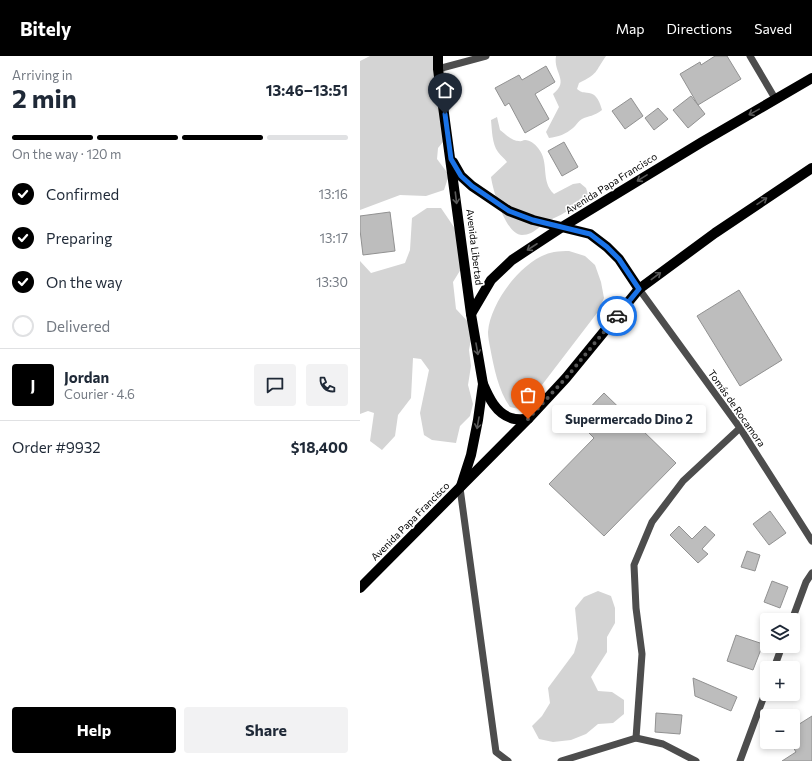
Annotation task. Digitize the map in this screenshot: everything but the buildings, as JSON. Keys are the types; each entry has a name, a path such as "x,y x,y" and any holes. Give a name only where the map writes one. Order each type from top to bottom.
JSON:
{"main road":[{"name":"Avenida Libertad","path":"438,56 438,69 471,314"},
{"name":"Avenida Papa Francisco","path":"460,488 471,454 483,384 471,314 491,280 512,260 562,227 702,142 812,78"},
{"name":"Avenida Libertad","path":"451,159 461,176 472,186 509,211 533,220 590,234 607,247 619,259 639,289"},
{"name":"Avenida Papa Francisco","path":"360,588 528,419 566,378 639,289 715,233 812,168"},
{"path":"483,384 490,400 500,412 512,418 528,419"}],"street":[{"path":"438,69 486,56"},
{"path":"750,56 776,100"},
{"name":"Tomás de Rocamora","path":"639,289 740,428 812,541"},
{"path":"636,738 642,654 636,608 634,565 652,522 683,481 740,428"},
{"path":"460,488 496,752 508,761"},
{"path":"795,613 806,582 812,573"},
{"path":"740,761 762,701"},
{"path":"561,761 636,738 663,744 696,761"}],"shaded area":[{"path":"370,56 437,56 448,77 434,90 447,137 438,148 437,159 449,175 444,190 426,196 400,195 360,210 360,61"},
{"path":"556,56 606,56 596,72 579,83 577,89 581,92 594,95 602,110 581,120 565,134 549,138 546,132 559,107 553,94 558,89 561,81"},
{"path":"497,117 500,130 511,139 516,141 529,141 542,153 547,183 554,194 573,184 580,183 586,188 588,194 585,202 548,221 531,233 522,235 516,233 511,228 501,211 494,192 491,177 507,162 496,149 493,141 491,120"},
{"path":"427,208 441,208 458,233 461,269 453,282 456,309 472,326 469,350 471,366 468,385 473,404 470,416 460,426 456,443 432,440 424,435 420,413 429,370 421,359 413,358 411,398 398,415 395,436 382,450 370,441 374,413 368,411 360,414 360,261 371,273 405,263 410,250 412,218"},
{"path":"569,251 585,256 595,265 601,282 604,298 597,313 532,398 519,409 510,407 502,393 493,363 488,332 490,320 502,295 510,283 531,262 554,252"},
{"path":"598,591 611,596 615,608 615,623 607,637 607,652 591,677 598,691 612,692 624,700 624,714 613,723 598,724 586,734 571,740 553,742 539,739 532,726 542,716 550,703 548,688 574,653 578,639 575,608 584,597"}],"way so far":[{"path":"528,419 566,378 617,316"}],"place":[{"name":"Supermercado Dino 2","path":"528,419"}],"route":[{"path":"445,114 451,159 461,176 472,186 490,200 509,211 533,220 590,234 607,247 619,259 639,289 617,316"}]}
